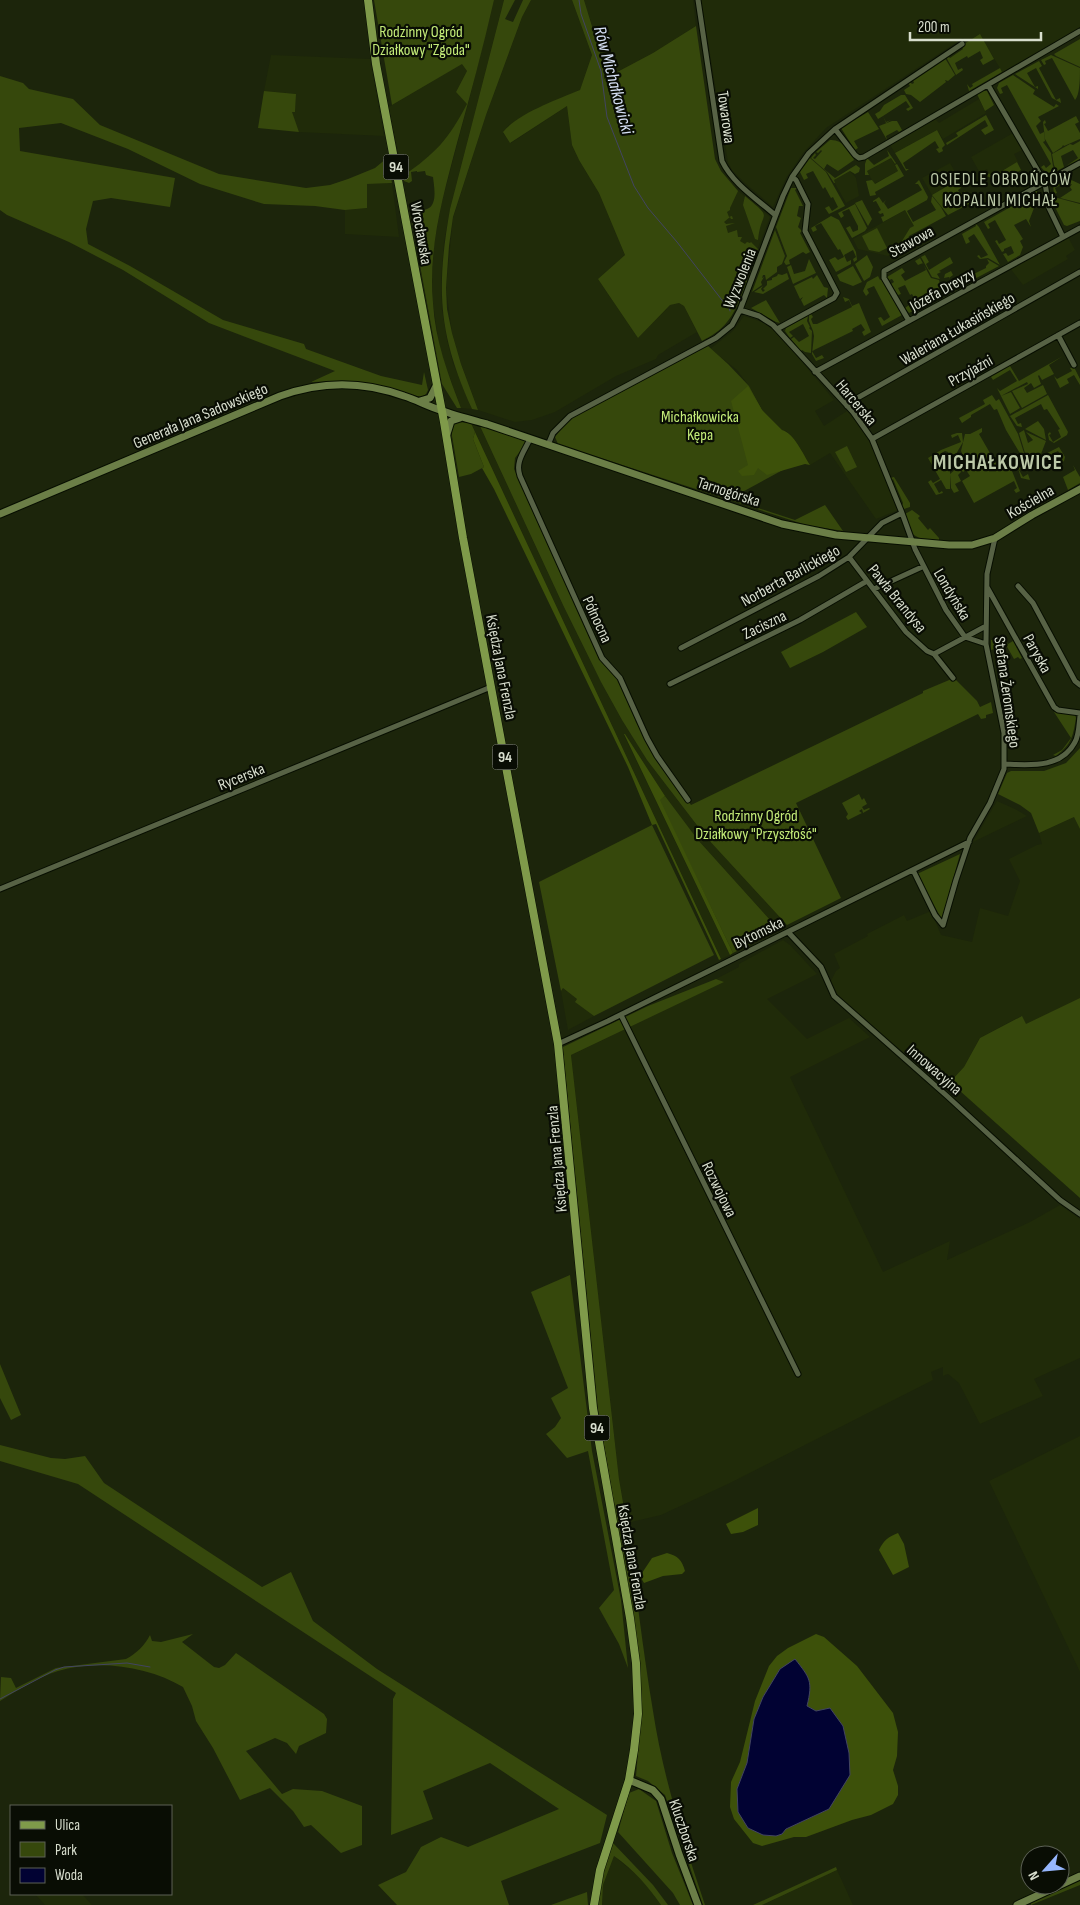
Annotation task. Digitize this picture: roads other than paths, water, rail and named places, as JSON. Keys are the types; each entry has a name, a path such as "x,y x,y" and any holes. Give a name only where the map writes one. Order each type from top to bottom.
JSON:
{"main road":[{"name":"Wrocławska","path":"368,0 376,64 441,411"},
{"name":"Księdza Jana Frenzla","path":"441,411 558,1044 593,1408 636,1663 638,1714 634,1750 616,1823 606,1850 595,1893 594,1905"}],"street":[{"name":"Towarowa","path":"698,0 722,160 736,182 775,215"},
{"path":"835,129 855,155 862,158 1080,31"},
{"name":"Wyzwolenia","path":"548,445 553,433 570,416 716,338 732,325 740,310 775,215 792,177 813,148 835,129 962,44"},
{"path":"988,85 1045,183 1050,208 1063,237"},
{"name":"Stawowa","path":"909,321 884,278 883,273 886,270 1080,163"},
{"path":"777,329 834,298 837,293 805,231 808,204 796,180 792,177"},
{"name":"Józefa Dreyzy","path":"815,372 1080,228"},
{"name":"Waleriana Łukasińskiego","path":"847,406 1080,272"},
{"name":"Harcerska","path":"740,310 759,316 777,329 857,417 872,439 912,542"},
{"name":"Przyjaźni","path":"872,439 1080,323"},
{"path":"1058,335 1074,365"},
{"name":"Generała Jana Sadowskiego","path":"0,514 296,390 315,386 355,384 379,388 441,411"},
{"path":"417,401 430,398 436,386"},
{"name":"Tarnogórska","path":"441,411 782,524 813,532 964,546 994,538"},
{"path":"447,439 451,421 454,418 463,417"},
{"name":"Północna","path":"530,439 519,460 518,470 520,476 602,658 620,678 647,738 688,800"},
{"name":"Kościelna","path":"994,538 1080,489"},
{"name":"Norberta Barlickiego","path":"682,648 787,594 849,557 882,523 902,513"},
{"name":"Stefana Żeromskiego","path":"913,870 935,915 943,925 969,842 997,787 1004,764 1004,733 986,644 987,574 995,542 994,538"},
{"name":"Londyńska","path":"912,542 922,567 952,621 965,637 986,644"},
{"name":"Pawła Brandysa","path":"849,557 906,632 927,651 934,654 953,678"},
{"path":"874,589 922,567"},
{"name":"Zaciszna","path":"670,684 800,620 867,581"},
{"path":"1018,586 1033,603 1074,680 1080,685"},
{"name":"Paryska","path":"987,587 1054,707 1058,710 1080,714"},
{"path":"934,654 986,626"},
{"name":"Rycerska","path":"0,889 491,686"},
{"path":"1004,764 1049,763 1062,756 1074,744 1080,714"},
{"path":"1074,744 1080,748"},
{"name":"Bytomska","path":"558,1044 621,1015 969,842"},
{"name":"Innowacyjna","path":"788,932 822,967 834,996 1060,1200 1080,1214"},
{"name":"Rozwojowa","path":"621,1015 798,1374"},
{"name":"Kluczborska","path":"628,1780 653,1790 662,1799 679,1854 698,1905"},
{"path":"1017,1905 1080,1876"}],"water":[{"path":"795,1659 809,1680 810,1691 807,1706 816,1711 830,1708 843,1726 849,1753 850,1775 829,1809 786,1829 782,1834 776,1836 763,1835 748,1828 738,1812 737,1789 747,1763 754,1719 763,1697 780,1669"}],"waterway":[{"name":"Rów Michałkowicki","path":"579,0 581,14 601,71 607,117 634,186 648,208 729,307 730,311"},
{"path":"0,1699 64,1667 127,1663 150,1667"}],"district":[{"name":"OSIEDLE OBROŃCÓW KOPALNI MICHAŁ","path":"1001,189"},
{"name":"MICHAŁKOWICE","path":"998,462"}],"park label":[{"name":"Rodzinny Ogród Działkowy \"Zgoda\"","path":"421,40"},
{"name":"Michałkowicka Kępa","path":"700,425"},
{"name":"Rodzinny Ogród Działkowy \"Przyszłość\"","path":"756,824"}]}
